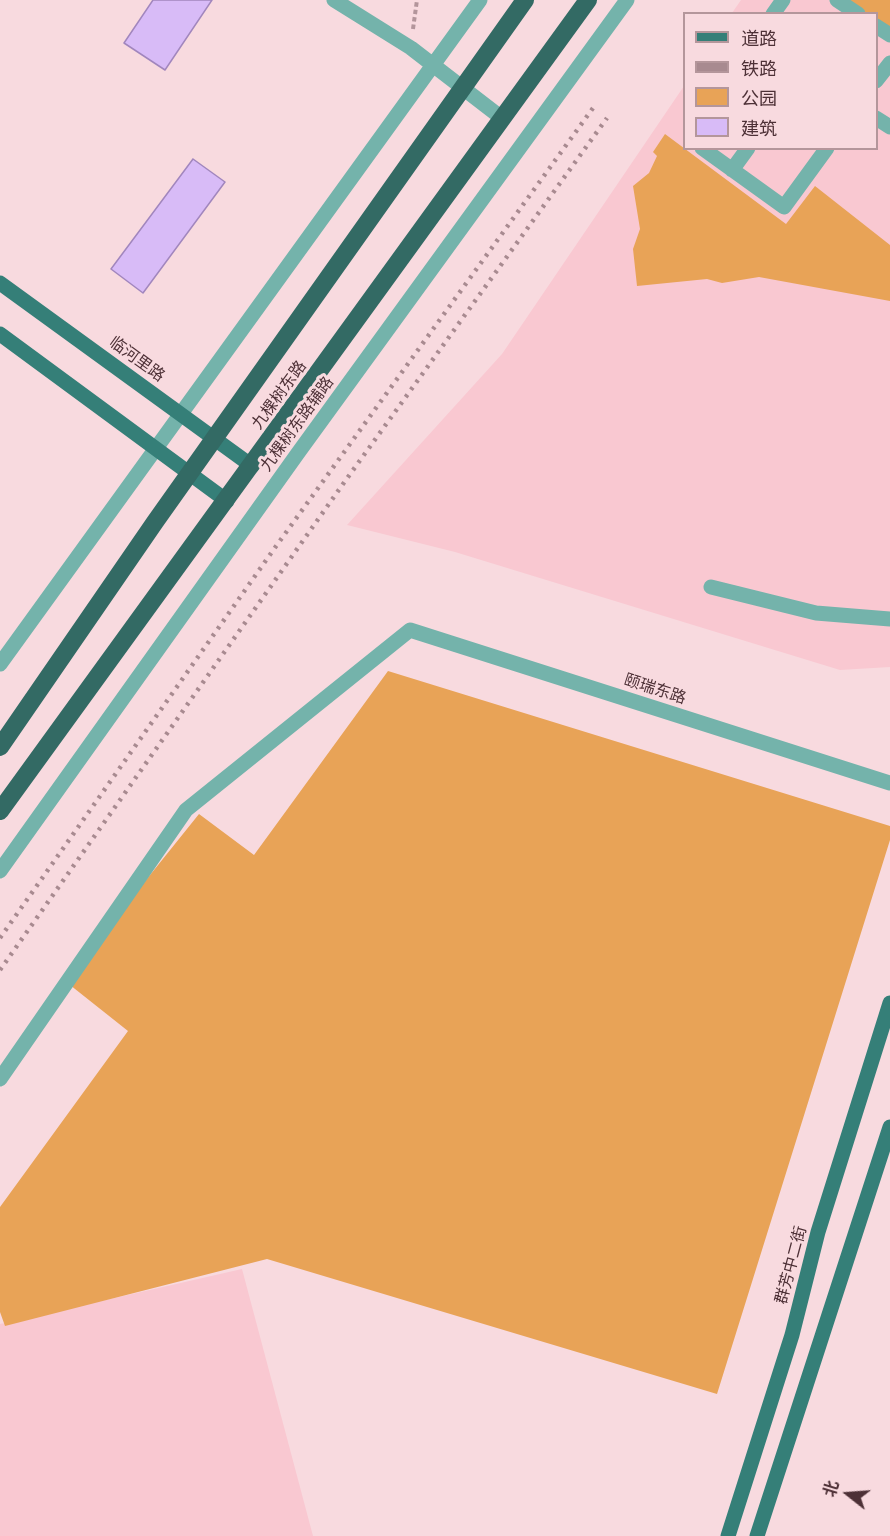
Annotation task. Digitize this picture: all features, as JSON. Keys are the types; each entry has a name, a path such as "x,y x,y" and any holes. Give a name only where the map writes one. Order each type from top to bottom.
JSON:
{"highway":[{"name":"九棵树东路","path":"0,747 525,0"},
{"name":"九棵树东路","path":"0,811 589,3"}],"main road":[{"name":"临河里路","path":"0,283 252,466"},
{"path":"0,334 226,501"},
{"name":"群芳中二街","path":"728,1536 792,1335 818,1232 890,1003"},
{"path":"757,1536 890,1127"}],"street":[{"path":"334,0 434,65 503,119"},
{"path":"0,664 154,447 480,0"},
{"name":"九棵树东路辅路","path":"0,871 305,443 627,0"},
{"path":"837,0 855,12"},
{"path":"878,78 890,63"},
{"path":"705,150 784,207 826,150"},
{"path":"732,170 747,150"},
{"path":"711,587 816,613 890,619"},
{"name":"颐瑞东路","path":"0,1078 186,810 410,630 890,783"}],"shaded area":[{"path":"741,0 890,0 890,667 840,670 455,552 347,525 502,354 683,87 683,150 878,150 878,12 733,12"},
{"path":"242,1269 313,1536 0,1536 0,1324"}],"green space":[{"path":"837,0 890,0 890,35 878,27 878,12 856,12"},
{"path":"665,134 683,147 683,150 687,150 786,224 815,186 890,245 890,301 759,277 722,283 707,279 637,286 633,249 640,229 633,186 649,173 657,156 653,152"},
{"path":"388,671 890,826 890,840 717,1394 267,1259 5,1326 0,1312 0,1207 128,1031 70,985 146,880 199,814 254,855"}],"building":[{"path":"153,0 212,0 165,70 124,43"},
{"path":"193,159 225,182 143,293 111,269"}],"railway":[{"path":"0,938 274,549 593,108"},
{"path":"0,970 343,484 607,118"}]}
